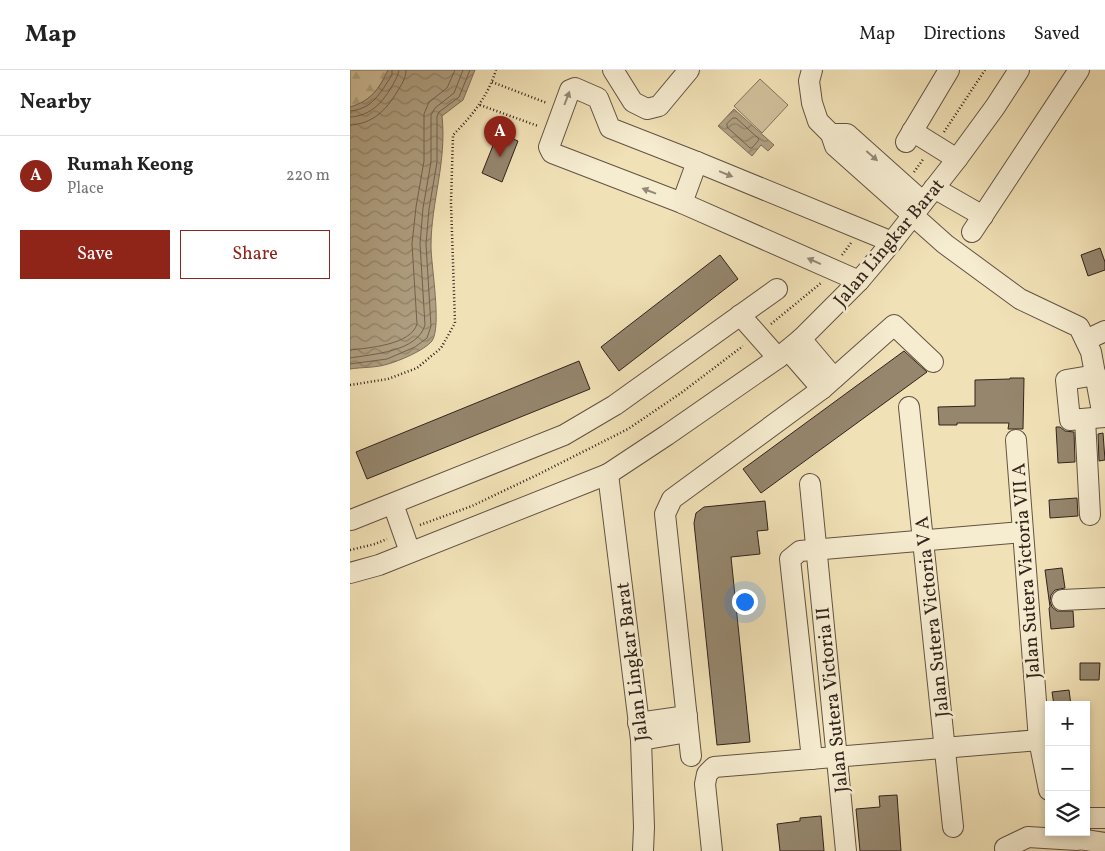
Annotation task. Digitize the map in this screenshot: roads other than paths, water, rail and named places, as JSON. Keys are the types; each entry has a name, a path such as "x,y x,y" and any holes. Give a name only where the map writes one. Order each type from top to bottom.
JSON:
{"street":[{"path":"613,70 633,102 647,108 659,106 689,70"},
{"path":"812,70 809,81 812,104 818,121 831,134 847,134 924,201 978,224 1080,70"},
{"path":"949,70 909,137 957,159"},
{"name":"Jalan Lingkar Barat","path":"350,573 379,565 608,474 789,349 859,281 892,242 957,159 1019,70"},
{"path":"859,281 682,203 552,153 549,147 570,90 575,88 598,98 610,128 892,242"},
{"path":"682,203 697,162"},
{"path":"924,201 945,244 1020,300 1079,327 1086,340 1096,375 1098,418 1090,515"},
{"path":"351,520 564,435 615,405 777,289"},
{"path":"740,315 789,349 828,383"},
{"path":"691,756 665,514 672,499 828,383 894,324 933,362"},
{"path":"1086,340 1105,331"},
{"path":"1096,375 1066,380 1070,420 1098,418"},
{"name":"Jalan Sutera Victoria V A","path":"910,407 953,827"},
{"name":"Jalan Sutera Victoria VII A","path":"1016,440 1039,740 1045,770"},
{"name":"Jalan Lingkar Barat","path":"608,474 640,731 644,827 643,851"},
{"name":"Jalan Sutera Victoria II","path":"810,484 846,851"},
{"path":"392,504 410,552"},
{"path":"816,550 923,539 1022,532"},
{"name":"Jalan Sutera Victoria II","path":"812,759 790,559 800,551 816,550"},
{"path":"1062,600 1105,598"},
{"path":"640,731 688,724"},
{"path":"712,851 705,784 707,774 714,766 837,758 1039,740"},
{"path":"1090,818 1105,818"},
{"path":"1005,848 1028,837 1079,836 1105,843"}],"water":[{"path":"388,70 475,70 463,100 442,116 441,166 433,214 431,246 436,310 435,333 432,341 418,351 393,363 350,369 350,107 369,98 381,83"},
{"path":"734,109 774,145 768,151 761,145 752,156 718,126"}],"place":[{"name":"Rumah Keong","path":"500,157"}]}
